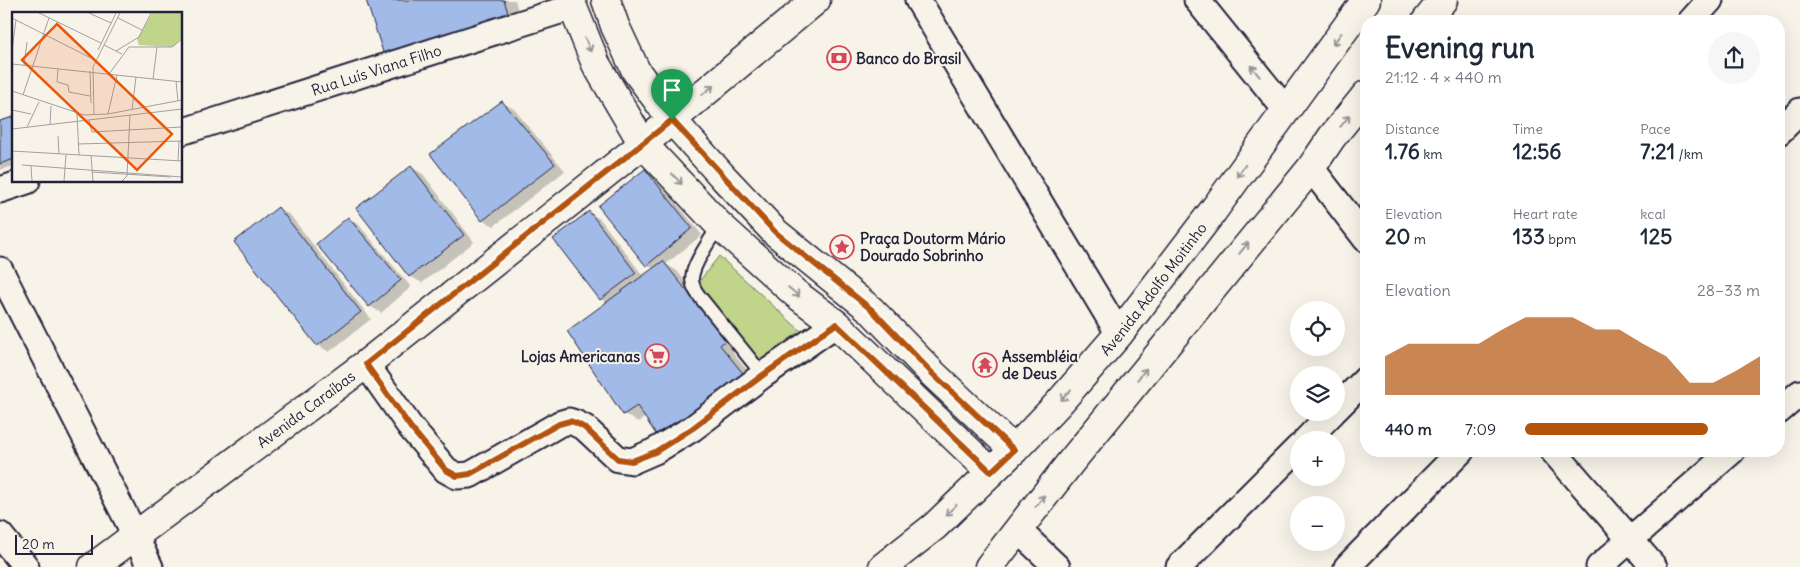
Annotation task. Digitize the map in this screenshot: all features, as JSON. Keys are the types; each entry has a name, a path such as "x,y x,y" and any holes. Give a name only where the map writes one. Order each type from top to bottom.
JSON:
{"main road":[{"path":"606,0 615,26 636,70 672,120 775,232 872,310 933,374 1014,450"},
{"name":"Avenida Caraíbas","path":"93,567 366,364 643,144 816,0"},
{"name":"Avenida Adolfo Moitinho","path":"883,567 935,526 1014,450 1058,404 1119,334 1213,211 1285,109 1366,0"},
{"path":"1431,15 1443,0"},
{"path":"571,3 596,64 643,144 720,225 796,294 836,324 991,472"},
{"path":"989,567 1131,387 1311,168 1332,137 1360,102"}],"street":[{"path":"918,0 1119,334"},
{"path":"1197,0 1285,109"},
{"path":"1697,15 1710,0"},
{"name":"Rua Luís Viana Filho","path":"182,132 571,3"},
{"path":"1785,126 1800,111"},
{"path":"1311,168 1360,231"},
{"path":"0,190 23,182"},
{"path":"0,270 150,567"},
{"path":"366,364 411,428 446,470 457,476 470,474 559,424 570,421 585,428 618,459 632,461 655,452 693,428 763,375 836,324"},
{"path":"1345,401 1360,386"},
{"path":"1785,406 1800,393"},
{"path":"1315,431 1324,421"},
{"path":"1179,567 1290,456"},
{"path":"1347,567 1454,457"},
{"path":"1558,457 1654,567"},
{"path":"1599,567 1725,457"},
{"path":"1018,530 1057,567"},
{"path":"0,535 26,567"}],"lane":[{"path":"720,225 693,270 693,287 763,375"}],"green space":[{"path":"719,256 804,334 763,364 698,283"}],"building":[{"path":"366,0 504,0 509,16 385,58"},
{"path":"502,101 555,164 482,221 430,154"},
{"path":"12,117 12,160 0,164 0,121"},
{"path":"411,166 464,235 409,277 356,208"},
{"path":"645,169 692,228 646,266 598,206"},
{"path":"278,207 361,312 317,346 234,242"},
{"path":"589,211 636,273 600,300 553,239"},
{"path":"348,217 401,280 369,307 316,244"},
{"name":"Lojas Americanas","path":"663,261 726,340 720,345 746,377 660,440 637,406 623,415 567,331"}],"place":[{"name":"Banco do Brasil","path":"839,58"},
{"name":"Praça Doutorm Mário Dourado Sobrinho","path":"842,247"},
{"name":"Lojas Americanas","path":"657,356"},
{"name":"Assembléia de Deus","path":"985,365"}],"route":[{"path":"672,120 775,232 872,310 933,374 1014,450 991,472 836,324 763,375 693,428 655,452 632,461 618,459 585,428 570,421 559,424 470,474 457,476 446,470 411,428 366,364 672,120"}]}
